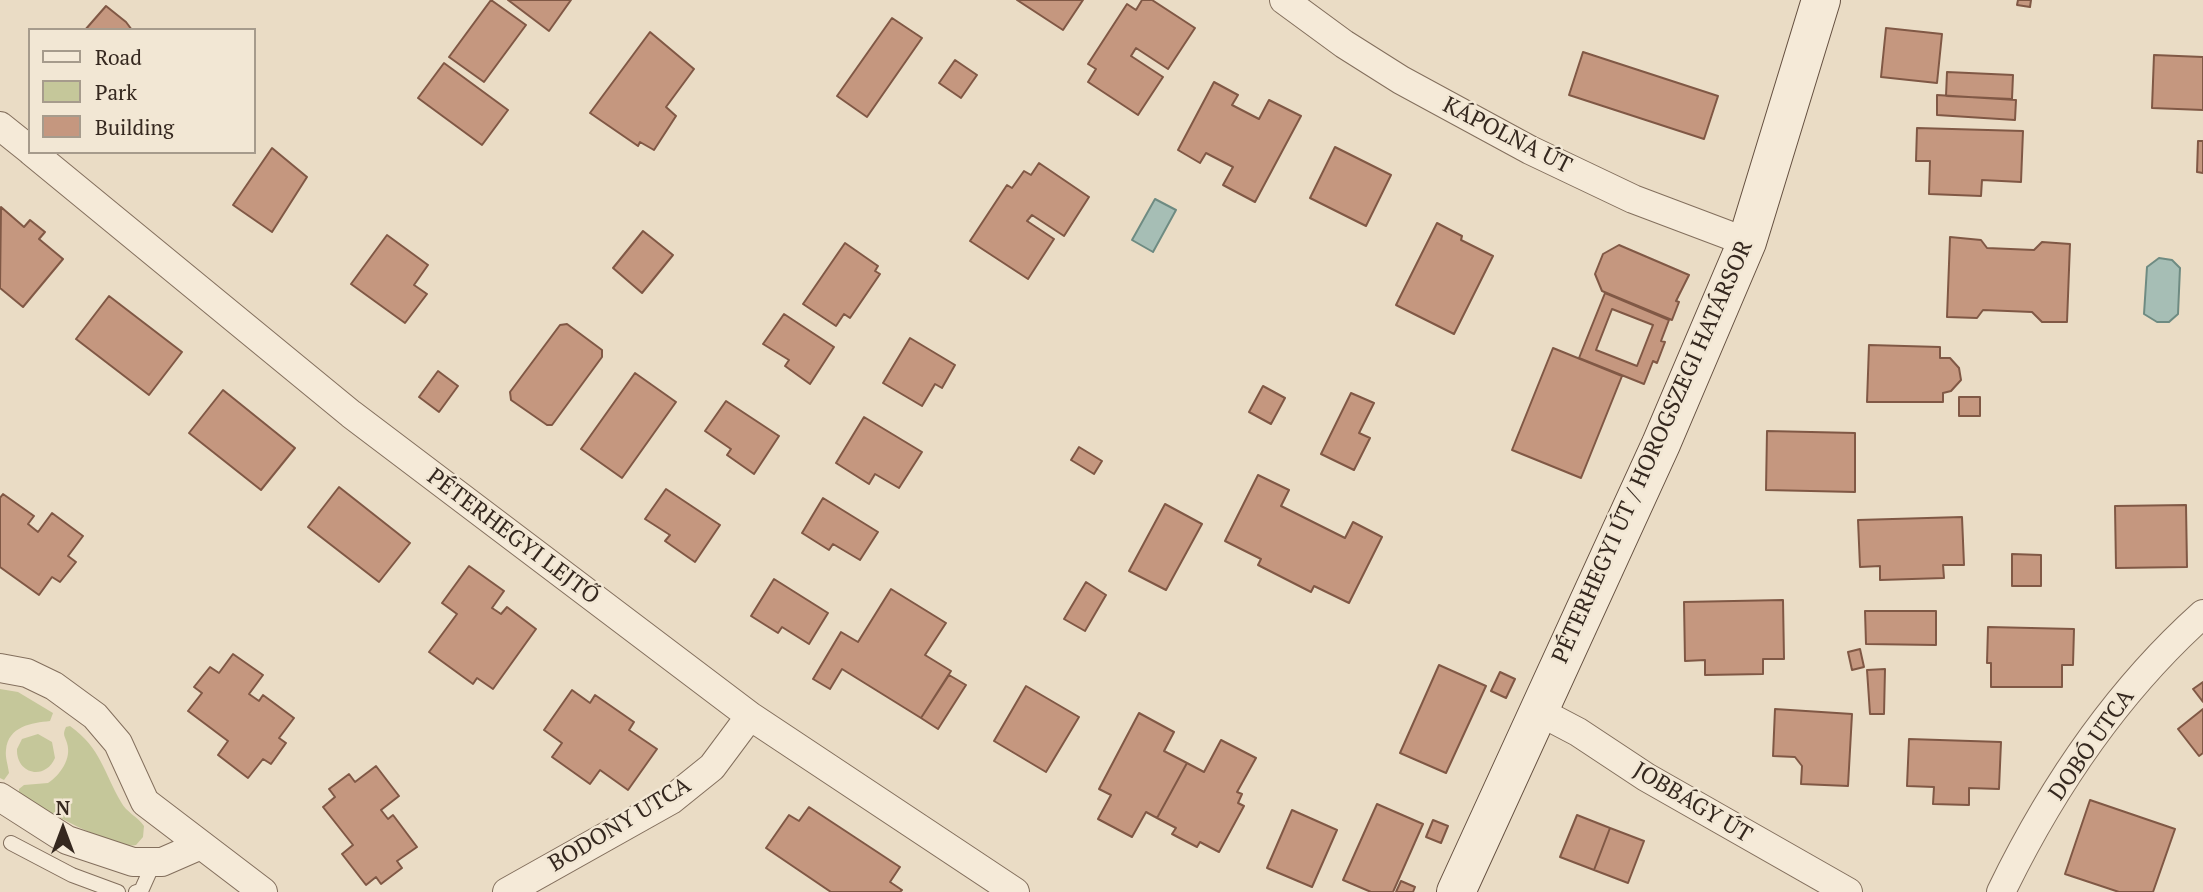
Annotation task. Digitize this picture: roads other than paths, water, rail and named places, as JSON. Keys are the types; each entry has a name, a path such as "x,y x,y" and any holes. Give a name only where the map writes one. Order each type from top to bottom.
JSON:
{"street":[{"name":"KÁPOLNA ÚT","path":"1284,0 1344,44 1401,80 1531,150 1633,199 1747,242"},
{"name":"PÉTERHEGYI ÚT / HOROGSZEGI HATÁRSOR","path":"1456,892 1661,444 1747,242 1821,0"},
{"name":"PÉTERHEGYI LEJTŐ","path":"0,126 28,149"},
{"name":"PÉTERHEGYI LEJTŐ","path":"35,154 351,414 750,716 1015,892"},
{"name":"DOBÓ UTCA","path":"2001,892 2026,841 2099,728 2164,649 2203,614"},
{"path":"0,668 27,673 54,686 95,716 118,743 145,802 264,892"},
{"name":"JOBBÁGY ÚT","path":"1538,711 1578,732 1646,777 1848,892"},
{"name":"BODONY UTCA","path":"507,892 671,800 712,767 750,716"},
{"path":"0,797 67,840 134,862 162,862 201,845"}],"lane":[{"path":"11,844 72,875 118,892"},
{"path":"136,892 141,891 154,862"}]}
